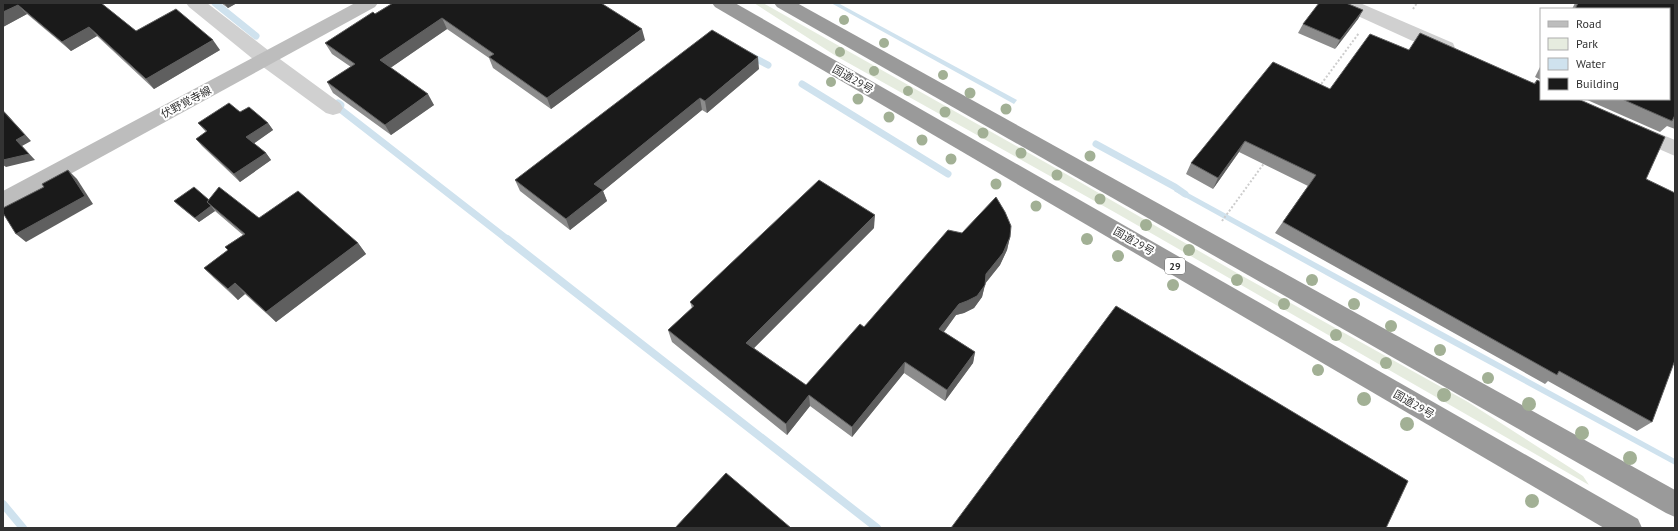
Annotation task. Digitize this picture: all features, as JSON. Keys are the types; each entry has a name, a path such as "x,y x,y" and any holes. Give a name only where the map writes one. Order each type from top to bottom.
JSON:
{"highway":[{"name":"国道29号","path":"721,3 1629,528"},
{"path":"783,3 1675,504"}],"main road":[{"name":"伏野覚寺線","path":"3,201 369,3"}],"street":[{"path":"196,3 333,108"},
{"path":"1344,3 1463,55"},
{"path":"1619,123 1675,148"}],"path":[{"path":"1315,93 1371,15"},
{"path":"1208,241 1268,157"}],"green space":[{"path":"754,3 763,3 1066,174 1237,273 1468,402 1583,476 1589,485 1116,213 836,56"}],"water":[{"path":"831,3 838,3 1017,100 1014,104"},
{"path":"1177,187 1675,459 1675,465 1411,322 1174,191"}],"building":[{"path":"3,3 101,3 136,31 176,9 213,40 146,79 89,27 62,42 18,5 3,12"},
{"path":"393,3 601,3 642,29 547,98 489,57 494,54 442,18 380,60 428,94 385,125 327,82 355,64 325,43 373,12 375,14"},
{"path":"1319,3 1346,3 1363,10 1340,40 1303,24"},
{"path":"1578,3 1675,3 1675,115 1672,121 1624,100 1670,100 1670,8 1576,8"},
{"path":"712,30 758,57 705,101 700,98 594,184 603,190 566,219 515,180"},
{"path":"1420,33 1535,84 1537,80 1540,82 1540,100 1580,100 1665,137 1646,179 1675,193 1675,360 1652,422 1559,371 1557,375 1283,222 1316,175 1245,141 1218,178 1191,163 1273,62 1330,89 1370,34 1409,50"},
{"path":"229,103 240,112 249,107 268,123 246,137 266,153 234,174 196,139 207,131 198,123"},
{"path":"3,111 25,135 16,140 29,154 3,160"},
{"path":"68,170 85,196 16,234 3,213 3,208 44,187 42,184"},
{"path":"819,180 875,215 746,343 806,385 860,324 864,327 948,230 962,233 996,197 1011,226 1010,237 1003,253 986,274 985,285 977,296 959,304 939,329 975,352 947,390 905,362 852,427 809,395 786,424 668,330 694,306 690,302"},
{"path":"194,187 209,200 207,202 211,206 195,218 174,201"},
{"path":"219,187 259,218 298,191 358,243 266,312 235,283 228,289 204,268 228,250 225,247 245,234 207,202"},
{"path":"1116,306 1408,481 1386,528 951,528"},
{"path":"726,473 791,528 675,528"}],"waterway":[{"path":"215,3 256,36"},
{"path":"749,55 768,65"},
{"path":"802,84 948,174"},
{"path":"338,103 341,105 340,109 508,240"},
{"path":"1096,144 1175,187 1185,194"},
{"path":"507,239 877,528"},
{"path":"3,504 23,528"}]}
